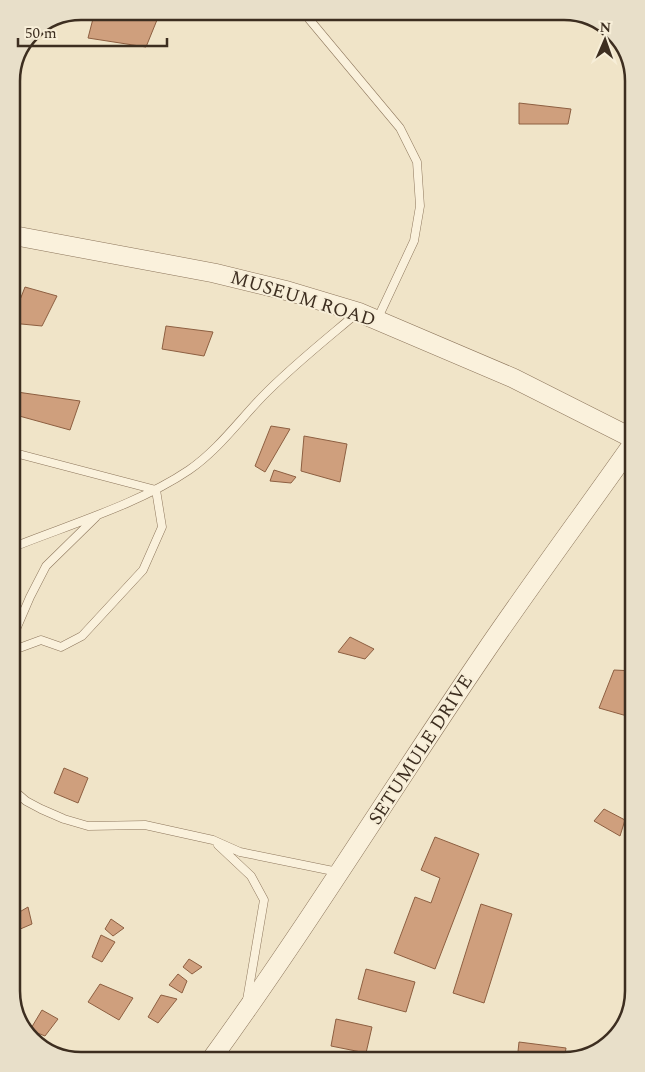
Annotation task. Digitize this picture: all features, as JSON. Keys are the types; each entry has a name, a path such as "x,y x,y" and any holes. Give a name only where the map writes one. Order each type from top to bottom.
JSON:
{"street":[{"name":"MUSEUM ROAD","path":"20,237 214,273 288,291 358,312 513,378 625,435"},
{"name":"SETUMULE DRIVE","path":"217,1052 245,1014 340,873 483,656 625,453"}],"lane":[{"path":"310,20 400,128 416,162 420,206 414,241 377,320"},
{"path":"20,545 156,490 190,470 219,445 288,371 358,312"},
{"path":"20,454 156,490"},
{"path":"20,648 41,640 61,647 82,636 143,570 162,527 156,490"},
{"path":"20,620 46,566 100,514"},
{"path":"20,796 26,801 64,820 88,826 145,825 213,840 240,852 340,873"},
{"path":"213,840 251,876 264,900 245,1014"}],"building":[{"path":"93,20 157,20 146,47 88,38"},
{"path":"519,103 571,109 568,124 519,124"},
{"path":"25,287 57,296 42,326 20,324 20,300"},
{"path":"166,326 213,332 204,356 162,349"},
{"path":"20,392 80,401 70,430 20,416"},
{"path":"271,426 290,429 265,472 255,466"},
{"path":"304,436 347,444 340,482 301,471"},
{"path":"274,470 296,477 291,483 270,481"},
{"path":"350,637 374,649 365,659 338,652"},
{"path":"614,670 625,671 625,715 599,708"},
{"path":"64,768 88,778 78,803 54,793"},
{"path":"604,809 625,820 620,836 594,821"},
{"path":"435,837 479,854 435,969 394,953 415,897 431,903 440,878 421,870"},
{"path":"481,904 512,914 484,1003 453,993"},
{"path":"28,907 32,924 20,929 20,912"},
{"path":"111,919 124,928 113,936 105,929"},
{"path":"101,935 115,942 102,962 92,957"},
{"path":"189,959 202,967 192,974 183,967"},
{"path":"366,969 415,982 406,1012 358,999"},
{"path":"178,974 187,981 182,993 169,985"},
{"path":"100,984 133,998 119,1020 88,1002"},
{"path":"161,995 177,999 158,1023 148,1017"},
{"path":"42,1010 58,1019 45,1036 37,1033 32,1027"},
{"path":"336,1019 372,1027 366,1052 331,1046"},
{"path":"519,1042 566,1048 564,1052 518,1052"}]}
